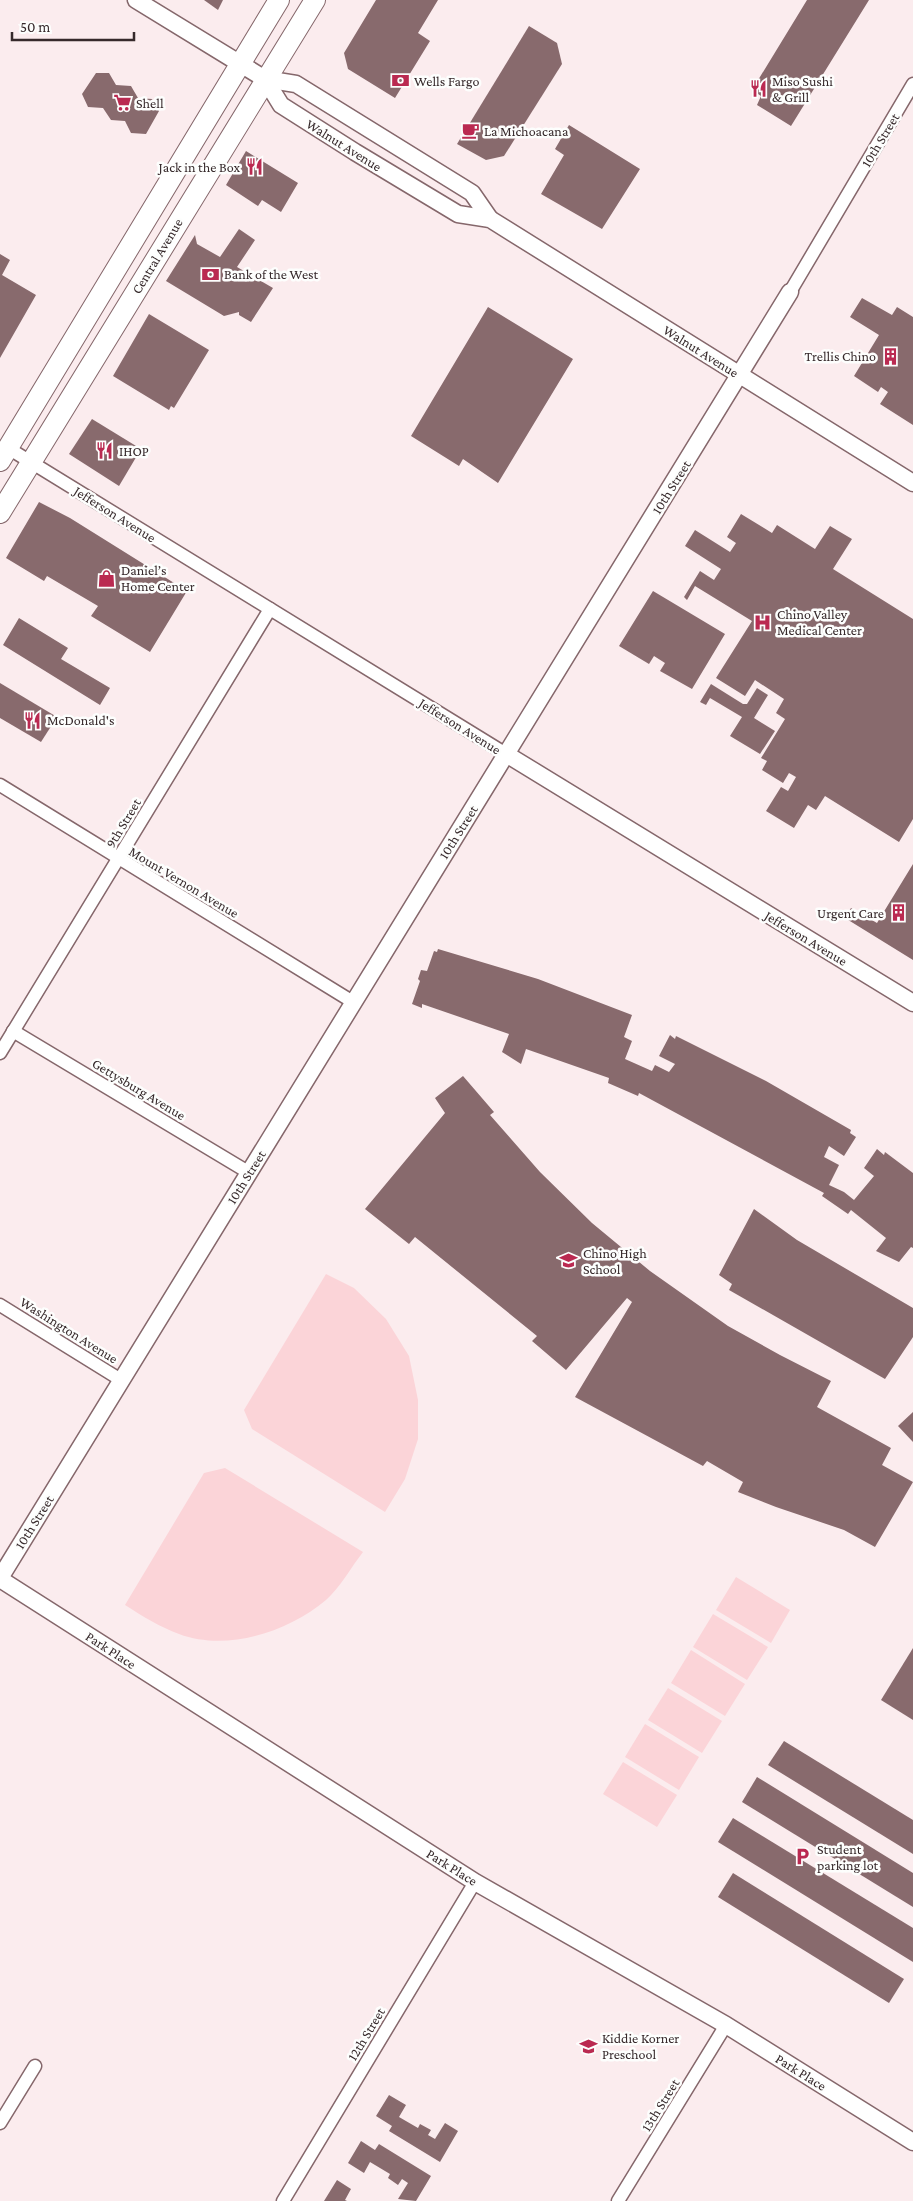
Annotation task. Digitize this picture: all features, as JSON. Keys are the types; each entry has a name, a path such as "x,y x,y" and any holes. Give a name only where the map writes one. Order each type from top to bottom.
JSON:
{"main road":[{"name":"Central Avenue","path":"4,454 279,0"},
{"name":"Central Avenue","path":"0,513 315,0"},
{"path":"93,362 89,337 125,280 127,265 122,259"}],"street":[{"name":"Walnut Avenue","path":"136,0 265,79 296,84 472,193 490,219"},
{"name":"Walnut Avenue","path":"265,79 281,105 355,152 458,214 490,219 913,483"},
{"name":"10th Street","path":"0,1578 740,375 913,84"},
{"name":"Jefferson Avenue","path":"4,454 32,462 913,1003"},
{"name":"9th Street","path":"0,1053 270,608"},
{"name":"Mount Vernon Avenue","path":"0,785 118,860 353,1002"},
{"name":"Gettysburg Avenue","path":"13,1031 248,1172"},
{"name":"Washington Avenue","path":"0,1305 122,1380"},
{"name":"Park Place","path":"0,1578 475,1882 726,2026 913,2142"},
{"name":"12th Street","path":"283,2201 475,1882"},
{"name":"13th Street","path":"618,2201 726,2026"},
{"path":"0,2123 35,2066"}],"shaded area":[{"path":"326,1274 354,1288 386,1319 409,1356 418,1400 418,1439 405,1479 385,1512 252,1429 244,1410"},
{"path":"225,1468 363,1552 341,1584 326,1600 311,1611 275,1630 237,1640 217,1641 179,1634 125,1605 204,1473"},
{"path":"736,1577 790,1610 771,1643 716,1610"},
{"path":"713,1614 768,1647 747,1680 693,1647"},
{"path":"691,1650 745,1684 725,1716 671,1683"},
{"path":"668,1688 722,1721 702,1753 648,1720"},
{"path":"645,1724 699,1757 679,1790 625,1757"},
{"path":"623,1762 677,1795 657,1827 603,1794"}],"building":[{"path":"204,0 223,0 218,10"},
{"path":"376,0 438,0 418,33 430,41 395,98 348,69 344,53"},
{"path":"807,0 869,0 791,126 757,105 761,96 752,90"},
{"path":"529,26 557,43 562,64 504,156 486,160 457,144"},
{"name":"Shell","path":"96,73 109,73 116,85 131,86 138,98 152,99 159,111 146,134 131,133 125,121 111,120 103,108 88,107 82,94"},
{"path":"569,125 640,169 602,229 541,194 564,155 555,149"},
{"name":"Jack in the Box","path":"246,151 298,183 281,212 262,200 258,206 226,185"},
{"name":"Bank of the West","path":"239,229 255,240 237,267 273,288 251,322 239,315 239,312 224,316 166,281 195,235 197,244 220,257"},
{"path":"0,254 10,260 2,275 36,295 0,358"},
{"name":"Trellis Chino","path":"862,298 892,315 897,307 913,317 913,425 880,404 888,392 881,387 878,392 854,376 879,335 850,317"},
{"path":"488,307 573,359 498,483 463,459 459,466 411,436"},
{"path":"149,314 209,350 174,408 171,406 169,410 113,376"},
{"name":"IHOP","path":"92,419 141,449 119,486 69,454"},
{"name":"Daniel’s Home Center","path":"39,502 70,518 187,591 150,652 91,616 98,606 47,576 44,581 6,558"},
{"path":"741,514 772,533 777,525 815,549 830,526 852,539 833,569 913,619 913,819 899,842 825,796 816,810 808,805 794,828 766,811 781,787 788,791 796,777 789,773 783,783 762,770 767,761 761,758 785,719 776,713 784,699 755,680 745,696 716,678 752,621 695,586 687,600 684,597 700,571 714,580 721,569 685,546 695,530 730,552 736,543 727,537"},
{"path":"653,591 725,634 692,689 660,671 665,663 654,656 649,664 619,646"},
{"path":"19,618 68,648 61,659 110,688 100,705 3,645"},
{"path":"0,683 57,717 41,742 0,718"},
{"path":"711,684 743,704 747,704 757,688 768,695 754,718 775,731 760,754 730,736 742,717 710,698 706,705 700,702"},
{"name":"Urgent Care","path":"913,864 913,960 845,918 851,908 877,923"},
{"path":"438,949 538,979 632,1015 624,1037 632,1041 625,1059 652,1071 655,1065 669,1072 675,1064 659,1056 670,1035 675,1039 676,1036 766,1081 851,1130 850,1133 856,1137 844,1156 829,1146 824,1157 839,1165 829,1185 844,1192 854,1200 874,1176 864,1168 877,1149 884,1155 885,1152 913,1173 913,1248 911,1247 899,1262 876,1251 886,1238 851,1210 848,1214 822,1196 824,1193 639,1093 638,1096 608,1083 609,1078 526,1049 521,1064 502,1052 509,1034 422,1004 422,1008 412,1004 420,981 418,979 421,970 427,971 434,951 437,952"},
{"path":"463,1076 494,1112 490,1115 540,1172 592,1223 650,1271 728,1326 831,1381 817,1407 891,1448 882,1465 913,1482 875,1547 844,1530 738,1492 743,1482 707,1461 703,1466 575,1397 632,1302 627,1298 566,1370 532,1341 537,1336 415,1237 409,1244 365,1209 445,1113 435,1098"},
{"path":"754,1209 797,1240 913,1308 913,1337 885,1379 729,1290 732,1284 719,1275"},
{"path":"913,1412 913,1442 898,1426"},
{"path":"913,1648 913,1720 881,1700"},
{"path":"784,1741 913,1820 913,1854 768,1765"},
{"path":"757,1777 913,1873 913,1907 742,1802"},
{"path":"733,1818 913,1928 913,1962 718,1842"},
{"path":"733,1873 904,1979 889,2003 718,1897"},
{"path":"389,2095 406,2105 399,2117 418,2128 420,2124 431,2130 428,2135 435,2139 445,2123 458,2131 440,2162 389,2131 392,2126 376,2116"},
{"path":"361,2141 375,2150 379,2144 431,2176 416,2201 398,2199 408,2183 402,2179 398,2185 388,2178 390,2174 370,2162 364,2173 348,2163"},
{"path":"337,2180 351,2189 345,2200 347,2201 324,2201"}],"place":[{"name":"Wells Fargo","path":"400,81"},
{"name":"Miso Sushi & Grill","path":"758,89"},
{"name":"Shell","path":"122,103"},
{"name":"La Michoacana","path":"470,131"},
{"name":"Jack in the Box","path":"254,167"},
{"name":"Bank of the West","path":"210,274"},
{"name":"Trellis Chino","path":"890,356"},
{"name":"IHOP","path":"105,451"},
{"name":"Daniel’s Home Center","path":"107,578"},
{"name":"Chino Valley Medical Center","path":"763,622"},
{"name":"McDonald's","path":"33,720"},
{"name":"Urgent Care","path":"898,913"},
{"name":"Chino High School","path":"569,1261"},
{"name":"Student parking lot","path":"803,1857"},
{"name":"Kiddie Korner Preschool","path":"588,2046"}]}
